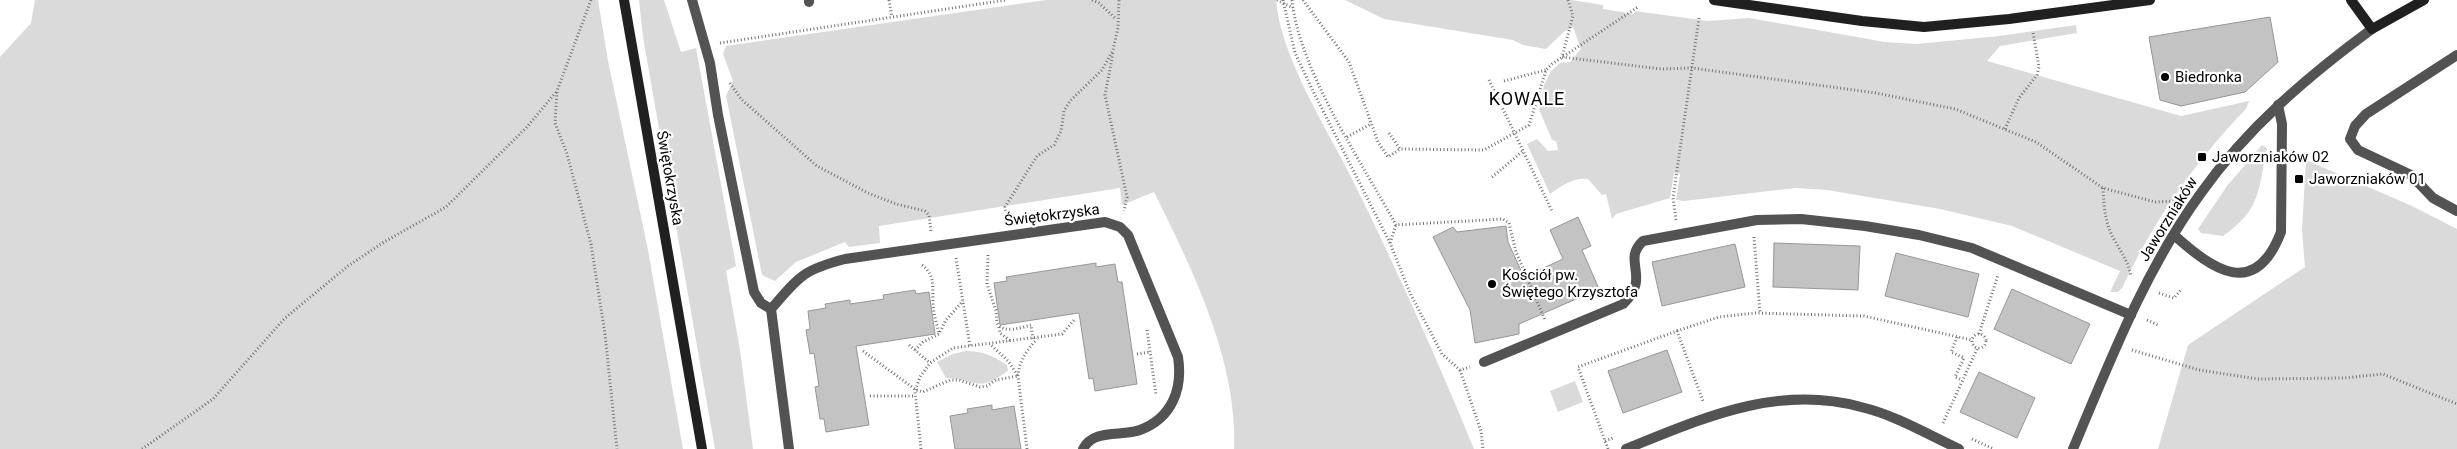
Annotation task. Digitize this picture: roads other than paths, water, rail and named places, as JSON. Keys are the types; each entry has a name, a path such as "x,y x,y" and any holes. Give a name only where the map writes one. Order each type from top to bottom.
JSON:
{"street":[{"name":"Świętokrzyska","path":"624,0 702,449"},
{"path":"692,0 710,63 718,115 754,292 761,303 771,310 789,449"},
{"path":"1714,0 1870,22 1924,27 2000,20 2150,0"},
{"path":"2351,0 2372,28 2424,0"},
{"name":"Jaworzniaków","path":"2073,449 2117,345 2155,266 2201,193 2218,170 2278,106 2318,69 2372,28"},
{"path":"2457,55 2366,114 2354,126 2350,139 2358,150 2411,174 2433,198 2457,211"},
{"path":"2174,235 2207,264 2228,273 2248,272 2263,263 2275,247 2280,232 2282,132 2278,106"},
{"path":"1484,362 1623,304 1635,291 1637,285 1634,259 1638,245 1650,238 1757,220 1801,219 1919,235 1972,248 2131,315"},
{"name":"Świętokrzyska","path":"771,310 801,275 818,266 845,259 933,248 1105,222 1120,228 1128,234 1135,249 1178,357 1181,374 1178,388 1167,412 1157,421 1139,430 1094,437 1083,449"},
{"path":"1626,449 1708,416 1779,399 1814,398 1862,407 1909,425 1959,449"}],"place":[{"name":"Biedronka","path":"2165,77"},
{"name":"Jaworzniaków 02","path":"2202,157"},
{"name":"Jaworzniaków 01","path":"2299,179"},
{"name":"Kościół pw. Świętego Krzysztofa","path":"1492,284"}],"district":[{"name":"KOWALE","path":"1527,98"}]}
